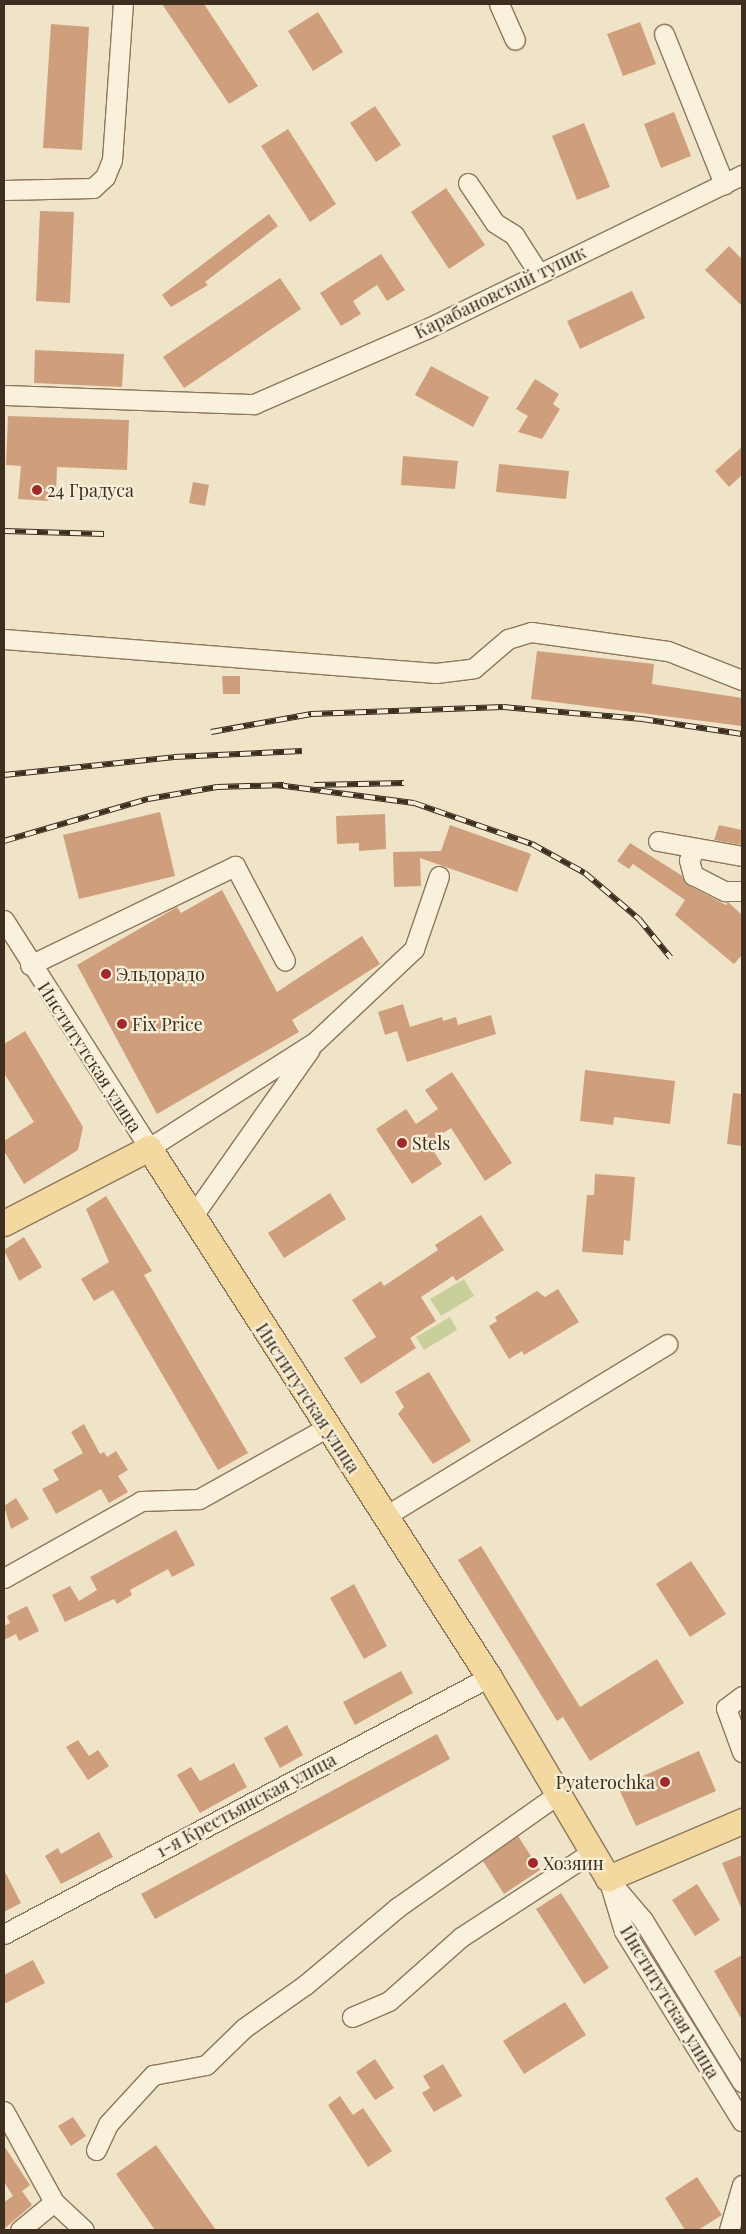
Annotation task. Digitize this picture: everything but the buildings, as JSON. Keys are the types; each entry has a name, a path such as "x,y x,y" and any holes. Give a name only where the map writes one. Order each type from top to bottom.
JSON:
{"main road":[{"name":"Институтская улица","path":"149,1148 326,1428 489,1677 557,1795 608,1878"},
{"path":"4,1222 149,1148"},
{"path":"608,1878 742,1821"}],"street":[{"path":"4,190 93,188 106,177 112,160 123,4"},
{"path":"500,4 515,40"},
{"path":"664,34 724,184"},
{"name":"Карабановский тупик","path":"4,395 254,404 538,274 742,175"},
{"path":"468,183 495,223 514,235 538,274"},
{"path":"4,639 436,673 474,668 508,639 532,632 668,651 742,680"},
{"path":"658,841 742,856"},
{"path":"696,848 689,860 693,875 725,891 742,891"},
{"path":"30,965 235,866 285,961"},
{"path":"149,1148 315,1042 414,949 439,876"},
{"name":"Институтская улица","path":"4,920 30,965 149,1148"},
{"path":"192,1217 315,1042"},
{"path":"384,1517 668,1344"},
{"path":"4,1578 141,1501 199,1499 326,1428"},
{"name":"1-я Крестьянская улица","path":"4,1934 489,1677"},
{"path":"742,1696 726,1708 742,1752"},
{"path":"96,2150 108,2124 153,2075 206,2065 244,2028 305,1986 398,1907 557,1795"},
{"path":"352,2017 389,2000 461,1937 592,1852"},
{"name":"Институтская улица","path":"608,1878 643,1920 742,2082"},
{"name":"Институтская улица","path":"608,1878 624,1931 742,2121"},
{"path":"4,2110 54,2202 84,2230"},
{"path":"729,2230 742,2186"},
{"path":"20,2230 54,2202"}],"green space":[{"path":"464,1279 474,1296 441,1316 430,1299"},
{"path":"450,1317 457,1330 424,1350 416,1337"}],"railway":[{"path":"4,531 104,534"},
{"path":"211,732 311,714 503,707 642,719 742,734"},
{"path":"4,775 174,757 302,751"},
{"path":"314,785 404,783"},
{"path":"277,785 414,803 532,844 585,873 639,919 671,958"},
{"path":"4,841 148,799 217,787 284,785"}],"place":[{"name":"24 Градуса","path":"37,490"},
{"name":"Эльдорадо","path":"106,974"},
{"name":"Fix Price","path":"122,1024"},
{"name":"Stels","path":"402,1143"},
{"name":"Pyaterochka","path":"665,1782"},
{"name":"Хозяин","path":"533,1863"}]}
